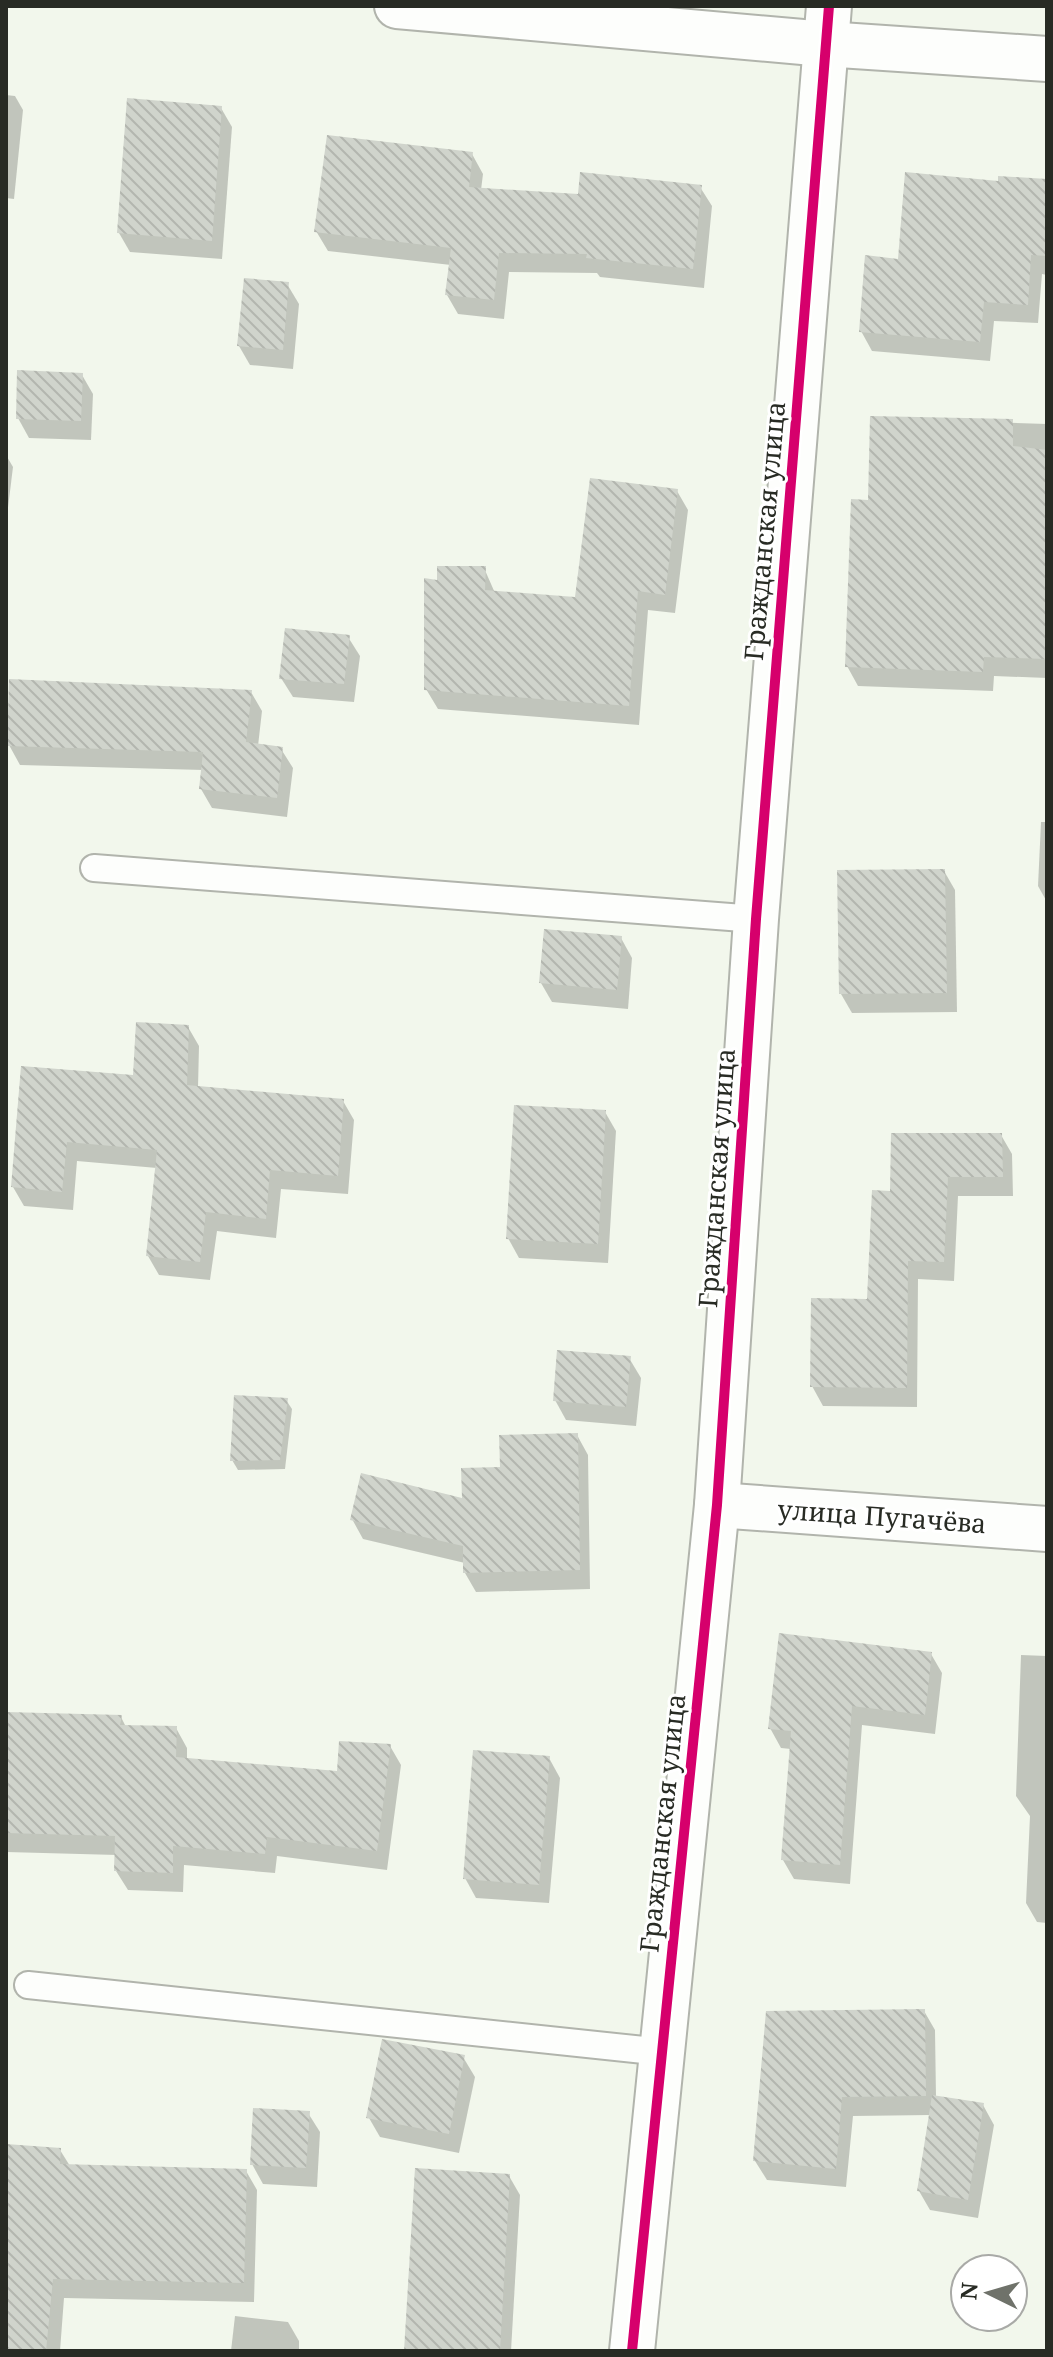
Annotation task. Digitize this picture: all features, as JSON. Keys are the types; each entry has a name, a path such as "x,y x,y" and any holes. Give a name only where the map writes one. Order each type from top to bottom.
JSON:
{"street":[{"path":"397,6 827,25 1047,59"},
{"name":"Гражданская улица","path":"632,2351 717,1505 756,919 827,25"},
{"name":"улица Пугачёва","path":"717,1505 1047,1529"}],"lane":[{"path":"94,868 756,919"},
{"path":"28,1985 663,2052"}],"building":[{"path":"127,98 222,106 212,241 117,233"},
{"path":"327,135 473,152 469,187 578,194 580,172 702,185 693,269 586,258 587,254 499,253 494,300 445,295 451,248 314,232"},
{"path":"905,172 998,181 998,176 1047,179 1047,256 1031,255 1028,305 984,302 980,342 859,332 865,255 898,259"},
{"path":"244,278 289,282 283,350 237,346"},
{"path":"17,370 83,373 81,421 16,419"},
{"path":"870,416 1013,419 1013,446 1047,450 1047,659 984,657 983,672 845,667 851,499 868,500"},
{"path":"590,478 678,489 665,595 638,591 629,706 424,690 424,578 437,580 437,566 486,566 485,590 575,597"},
{"path":"285,628 350,635 344,684 279,679"},
{"path":"9,679 252,690 246,742 283,747 277,798 199,789 203,752 7,746"},
{"path":"945,869 947,993 839,994 837,870"},
{"path":"544,929 622,936 617,990 539,983"},
{"path":"136,1022 189,1025 187,1085 344,1099 338,1176 270,1170 266,1219 206,1212 200,1262 146,1256 157,1150 67,1142 62,1192 11,1187 21,1066 133,1075"},
{"path":"514,1105 606,1110 598,1244 506,1239"},
{"path":"891,1133 1002,1133 1003,1177 948,1177 944,1262 908,1261 907,1388 810,1387 811,1298 867,1299 872,1190 890,1191"},
{"path":"557,1350 631,1356 626,1407 553,1401"},
{"path":"234,1395 288,1398 280,1460 230,1461"},
{"path":"578,1433 580,1570 463,1573 463,1546 350,1520 361,1473 462,1498 461,1468 500,1467 499,1435"},
{"path":"779,1633 932,1652 925,1715 852,1706 840,1865 781,1860 791,1731 768,1729"},
{"path":"6,1712 122,1715 120,1725 177,1726 176,1757 337,1771 339,1741 391,1744 377,1851 267,1837 265,1854 173,1846 173,1873 114,1871 115,1836 6,1833"},
{"path":"473,1750 550,1756 539,1885 463,1879"},
{"path":"925,2009 926,2096 842,2097 836,2169 753,2161 766,2011"},
{"path":"382,2039 465,2055 449,2134 366,2118"},
{"path":"932,2095 984,2103 968,2200 917,2191"},
{"path":"253,2108 310,2111 306,2168 250,2165"},
{"path":"6,2144 61,2148 60,2164 247,2169 244,2283 53,2279 46,2351 6,2348"},
{"path":"415,2168 510,2174 500,2351 404,2351"}],"cycle path":[{"path":"632,2351 717,1505 756,919 829,6"}]}
